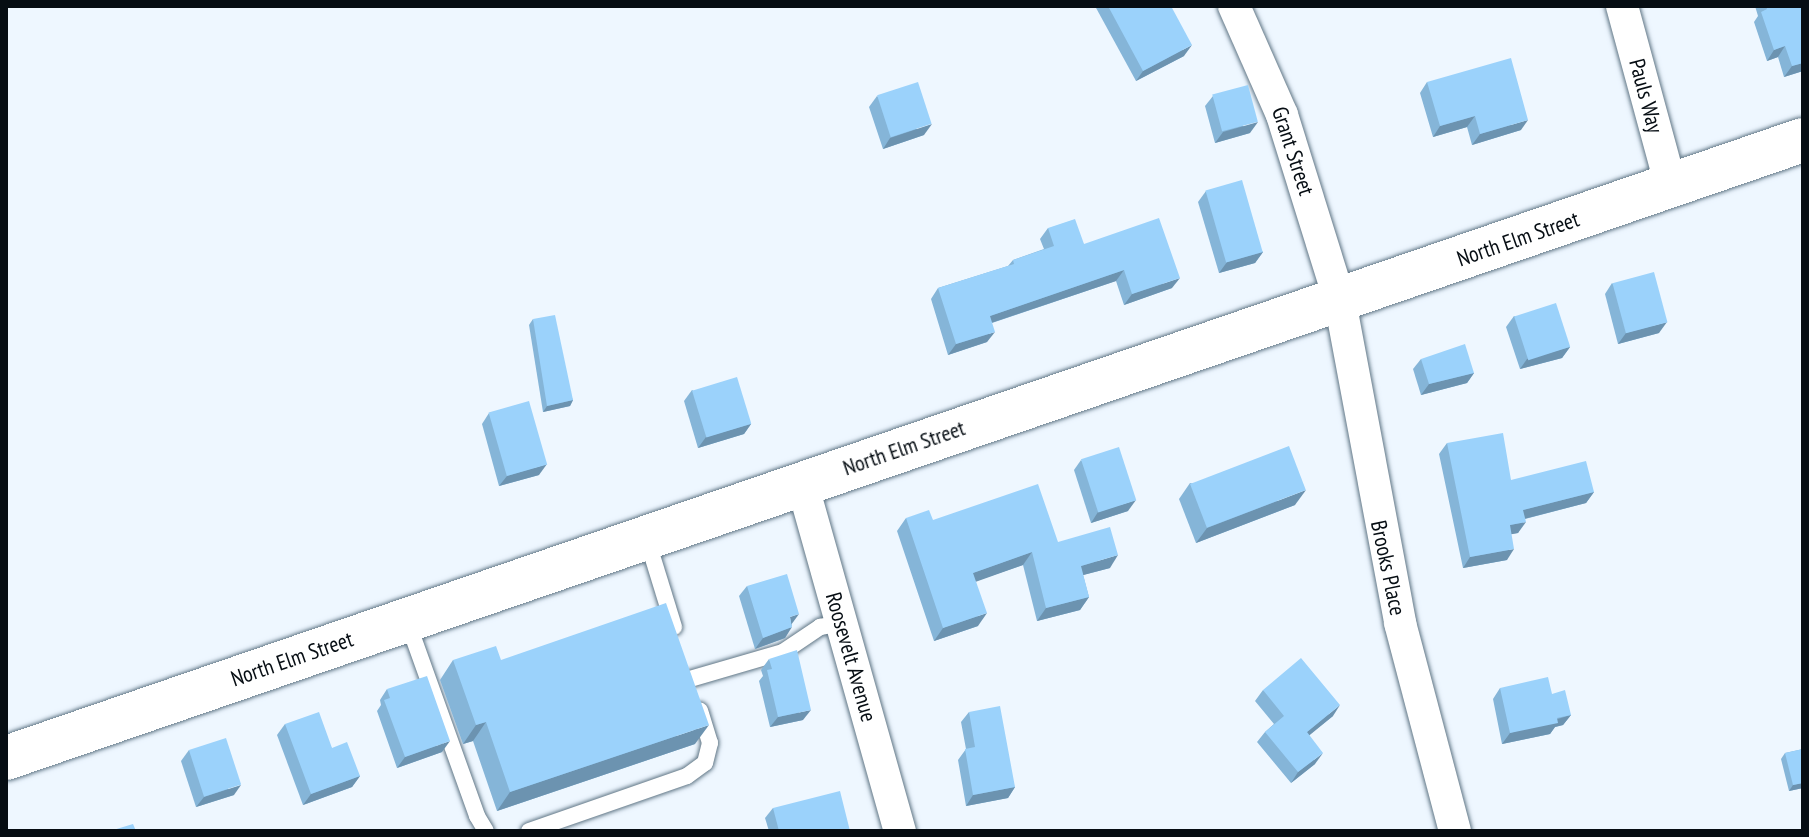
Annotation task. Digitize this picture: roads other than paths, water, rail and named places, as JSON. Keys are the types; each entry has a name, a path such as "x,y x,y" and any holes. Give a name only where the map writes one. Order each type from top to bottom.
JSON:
{"main road":[{"name":"North Elm Street","path":"6,758 1803,140"}],"street":[{"name":"Grant Street","path":"1234,6 1282,115 1340,301"},
{"name":"Pauls Way","path":"1622,6 1671,186"},
{"name":"Brooks Place","path":"1340,301 1400,623 1455,831"},
{"name":"Roosevelt Avenue","path":"802,483 900,831"}],"lane":[{"path":"529,831 687,776 705,763 710,743 646,537"},
{"path":"407,620 477,816 486,831"},
{"path":"686,665 783,652 820,627 842,623"}]}
